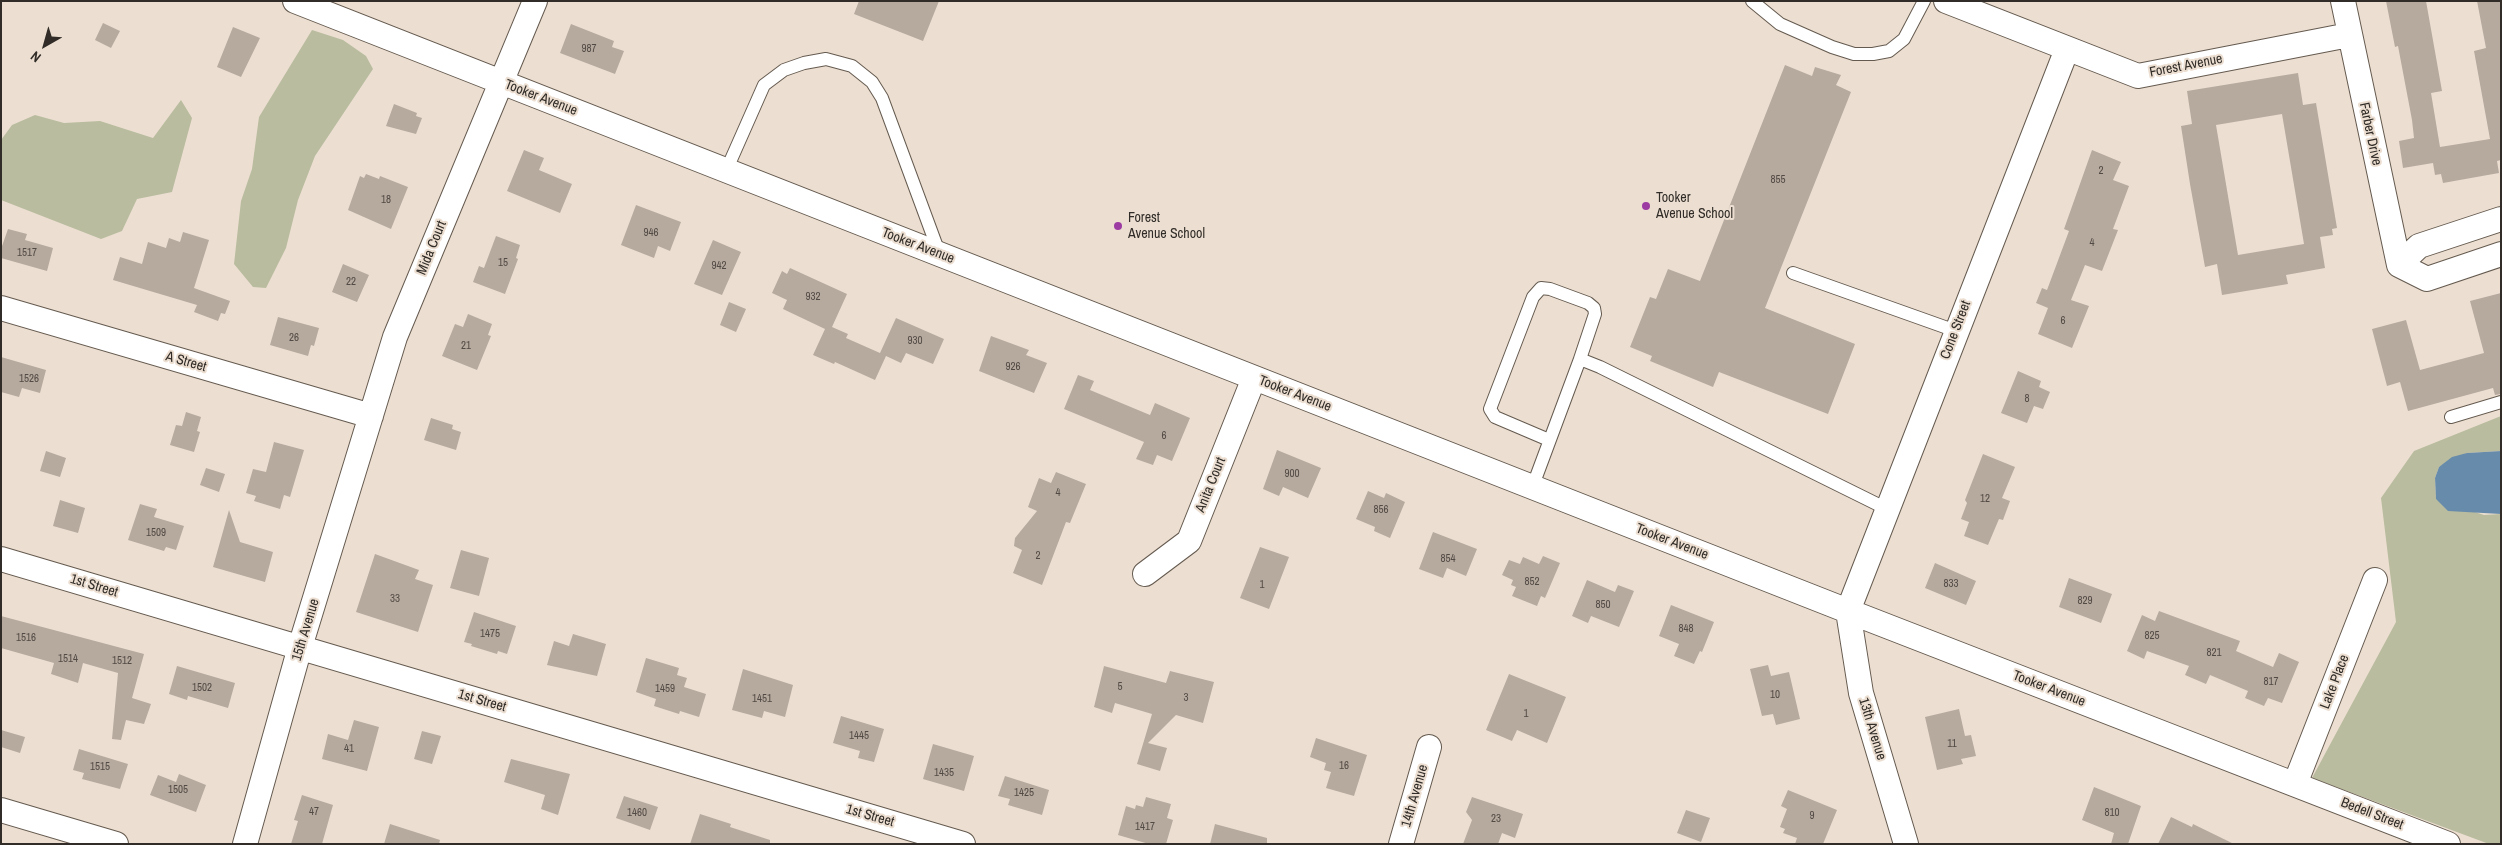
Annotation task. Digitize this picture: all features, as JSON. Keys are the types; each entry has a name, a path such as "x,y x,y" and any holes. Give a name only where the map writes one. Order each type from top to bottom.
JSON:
{"street":[{"name":"Mida Court","path":"371,416 396,337 535,1"},
{"name":"Forest Avenue","path":"1946,1 2067,50 2138,76 2349,35"},
{"name":"Farber Drive","path":"2343,1 2399,266"},
{"name":"Tooker Avenue","path":"303,3 1532,488 2295,784"},
{"name":"Cone Street","path":"1848,611 2067,50"},
{"path":"2501,219 2419,246 2399,266 2427,278 2501,254"},
{"name":"A Street","path":"1,308 371,416"},
{"name":"Anita Court","path":"1145,574 1188,541 1254,378"},
{"name":"15th Avenue","path":"245,844 300,647 371,416"},
{"name":"1st Street","path":"1,559 963,844"},
{"name":"Lake Place","path":"2295,784 2375,580"},
{"name":"13th Avenue","path":"1848,611 1861,693 1906,844"},
{"name":"14th Avenue","path":"1401,844 1429,747"},
{"name":"Bedell Street","path":"2295,784 2448,844"},
{"path":"1,810 116,844"}],"lane":[{"path":"1752,1 1780,24 1832,47 1854,54 1873,54 1889,51 1904,39 1924,1"},
{"path":"726,171 764,85 784,70 804,63 826,59 852,66 872,82 882,98 940,255"},
{"path":"1793,273 1956,331"},
{"path":"1532,488 1595,314 1594,308 1580,300 1541,288 1533,297 1490,409 1496,418 1549,440"},
{"path":"1580,359 1600,367 1887,508"},
{"path":"2451,417 2501,402"}],"green space":[{"path":"312,30 343,40 366,56 373,69 315,156 298,200 286,248 266,288 253,287 234,264 241,201 252,169 259,117"},
{"path":"181,100 192,118 172,192 137,199 122,231 101,239 1,200 1,140 12,125 35,115 64,123 100,121 153,138"},
{"path":"2501,416 2501,451 2467,453 2439,467 2435,478 2436,499 2484,515 2501,514 2501,844 2489,844 2312,778 2396,622 2381,498 2414,451"}],"water":[{"path":"2501,451 2501,514 2448,511 2436,499 2435,478 2439,467 2452,457 2467,453"}],"building":[{"path":"859,1 939,1 923,41 854,14"},
{"path":"2386,1 2426,1 2442,91 2431,93 2440,147 2490,139 2474,51 2486,48 2477,1 2501,1 2501,160 2497,161 2499,173 2443,183 2441,174 2435,175 2433,163 2403,168 2399,141 2414,138 2398,46 2395,47"},
{"path":"103,23 120,31 111,48 95,40"},
{"path":"571,24 614,41 612,47 624,51 615,74 560,53"},
{"path":"233,27 260,38 241,77 217,67"},
{"path":"1785,65 1812,76 1815,67 1841,75 1836,85 1851,92 1765,308 1855,344 1828,414 1719,372 1713,387 1650,361 1652,356 1630,347 1650,297 1656,299 1668,269 1700,281"},
{"path":"2298,73 2303,105 2316,103 2337,228 2332,229 2333,235 2320,237 2325,268 2286,275 2288,284 2222,295 2217,264 2205,267 2190,184 2181,126 2192,124 2187,91","holes":["2282,114 2304,244 2238,255 2216,125"]},
{"path":"394,104 417,113 416,116 422,118 416,134 386,126"},
{"path":"524,150 544,158 539,170 572,184 560,213 507,191"},
{"path":"2092,150 2121,162 2113,180 2129,186 2113,229 2118,230 2102,271 2085,265 2071,300 2089,306 2072,348 2038,334 2048,308 2036,303 2042,288 2047,290 2069,231 2064,229"},
{"path":"366,174 379,179 380,176 408,187 391,229 348,210 360,176 364,178"},
{"path":"636,205 681,222 670,251 658,246 654,258 621,245"},
{"path":"8,229 27,234 25,240 53,248 47,271 1,258 1,249"},
{"path":"183,232 209,240 194,288 230,301 225,314 221,313 218,321 194,312 197,305 113,280 120,257 142,264 148,242 166,248 169,238 180,242"},
{"path":"496,236 520,245 516,258 518,259 505,294 473,282 479,266 484,268"},
{"path":"713,240 741,252 722,295 694,284"},
{"path":"343,264 369,275 357,302 332,292"},
{"path":"790,268 847,294 832,327 848,334 846,338 880,353 896,318 944,339 933,364 906,353 901,363 886,356 875,380 835,362 834,364 813,355 825,329 783,309 787,300 772,293 782,271 787,274"},
{"path":"2501,293 2501,394 2495,395 2493,388 2408,411 2400,382 2387,386 2372,329 2406,320 2420,370 2484,353 2470,301"},
{"path":"729,302 746,309 736,332 720,325"},
{"path":"468,314 492,324 488,335 491,336 477,370 442,356 455,324 463,327"},
{"path":"278,317 319,328 314,346 311,345 308,356 270,345"},
{"path":"991,336 1029,350 1026,355 1047,363 1034,393 979,371"},
{"path":"1,357 46,370 40,393 22,388 19,397 1,392"},
{"path":"2018,371 2041,381 2039,387 2050,392 2043,409 2034,406 2027,423 2001,413"},
{"path":"1078,375 1094,381 1090,390 1150,415 1155,403 1190,418 1172,461 1157,455 1153,465 1136,459 1144,442 1064,409"},
{"path":"186,412 201,417 197,431 200,432 194,452 170,445 176,425 182,426"},
{"path":"431,418 453,425 452,429 461,432 456,450 424,440"},
{"path":"274,442 304,450 290,497 284,495 280,509 254,501 256,496 246,493 253,469 266,472"},
{"path":"1277,450 1321,468 1308,498 1283,487 1279,496 1263,489"},
{"path":"46,451 66,458 60,477 40,471"},
{"path":"1983,454 2015,467 2002,498 2010,501 2003,520 1999,519 1988,545 1964,536 1969,522 1961,519 1967,503 1965,500"},
{"path":"206,468 225,474 219,492 200,485"},
{"path":"1056,472 1086,484 1070,523 1066,522 1042,585 1013,573 1022,550 1014,546 1015,538 1037,511 1028,507 1039,478 1051,483"},
{"path":"1368,491 1384,498 1386,493 1405,502 1390,538 1374,531 1375,527 1356,519"},
{"path":"60,500 85,508 78,533 53,526"},
{"path":"140,504 157,509 154,517 184,526 176,550 166,547 164,551 128,540"},
{"path":"229,510 240,542 273,552 265,582 213,567"},
{"path":"1433,532 1477,549 1466,576 1447,568 1443,578 1419,569"},
{"path":"1260,547 1289,557 1269,609 1240,598"},
{"path":"461,550 489,558 479,596 450,588"},
{"path":"375,554 419,570 415,579 433,585 418,632 356,612"},
{"path":"1543,556 1560,563 1545,598 1541,596 1537,606 1512,596 1516,587 1511,585 1513,580 1502,575 1509,560 1520,564 1523,557 1539,564"},
{"path":"1935,563 1976,581 1966,605 1925,588"},
{"path":"2069,578 2112,594 2101,623 2059,607"},
{"path":"1587,580 1615,592 1618,585 1634,591 1619,627 1591,616 1588,623 1572,616"},
{"path":"1671,605 1714,622 1702,652 1700,651 1694,664 1674,656 1679,644 1659,636"},
{"path":"2159,611 2240,641 2236,651 2273,667 2279,653 2299,662 2282,703 2268,698 2264,706 2245,698 2248,691 2210,675 2206,684 2185,675 2189,666 2147,651 2144,659 2127,651 2142,615 2155,621"},
{"path":"474,612 516,626 507,654 498,651 497,654 464,642"},
{"path":"1,616 144,654 132,698 151,704 144,724 126,720 121,740 112,739 118,673 83,663 78,683 51,674 54,663 1,648"},
{"path":"573,634 606,644 597,676 547,665 554,641 569,646"},
{"path":"646,658 679,668 677,675 687,678 684,687 706,694 699,717 680,711 679,714 654,706 656,699 636,692"},
{"path":"1768,665 1771,676 1789,672 1800,719 1776,725 1773,714 1762,716 1750,669"},
{"path":"177,666 235,683 228,708 188,696 187,700 169,694"},
{"path":"1104,666 1166,683 1170,671 1214,682 1203,723 1176,715 1148,743 1167,748 1160,771 1137,764 1152,714 1115,703 1112,713 1094,707"},
{"path":"743,669 793,685 785,717 764,711 762,718 732,710"},
{"path":"1509,674 1566,697 1547,743 1517,730 1512,741 1486,730"},
{"path":"1959,709 1965,736 1971,735 1976,756 1961,759 1963,764 1937,770 1925,717"},
{"path":"841,716 884,729 874,762 858,758 860,751 833,743"},
{"path":"354,720 379,727 367,771 322,759 328,734 348,740"},
{"path":"1,730 25,737 20,753 1,747"},
{"path":"422,731 441,736 432,764 414,759"},
{"path":"1316,738 1367,755 1354,796 1326,788 1331,772 1324,770 1326,763 1310,757"},
{"path":"933,744 974,756 964,791 923,779"},
{"path":"79,749 128,764 120,789 82,779 84,773 73,770"},
{"path":"511,759 570,774 558,815 541,809 545,795 504,782"},
{"path":"179,774 206,785 196,812 150,795 158,775 176,782"},
{"path":"1005,776 1049,790 1042,815 1008,805 1010,799 998,796"},
{"path":"2094,787 2141,806 2128,844 2111,844 2114,833 2082,820"},
{"path":"1788,790 1837,810 1823,844 1795,844 1797,838 1783,833 1785,829 1780,827 1787,809 1781,806"},
{"path":"302,795 333,805 322,844 291,844 298,821 294,820"},
{"path":"624,796 658,807 650,830 616,818"},
{"path":"1146,797 1171,804 1167,818 1173,820 1166,844 1149,844 1118,835 1126,806 1135,809 1136,805 1143,807"},
{"path":"1472,797 1523,814 1515,838 1502,833 1498,844 1463,844 1472,820 1466,812"},
{"path":"1686,810 1710,818 1701,842 1677,833"},
{"path":"700,814 731,824 730,827 770,840 770,844 690,844"},
{"path":"2171,817 2192,827 2193,824 2234,844 2158,844"},
{"path":"390,824 440,840 439,844 384,844"},
{"path":"1215,824 1267,838 1267,844 1210,844"}],"place":[{"name":"Tooker Avenue School","path":"1646,206"},
{"name":"Forest Avenue School","path":"1118,226"}]}
